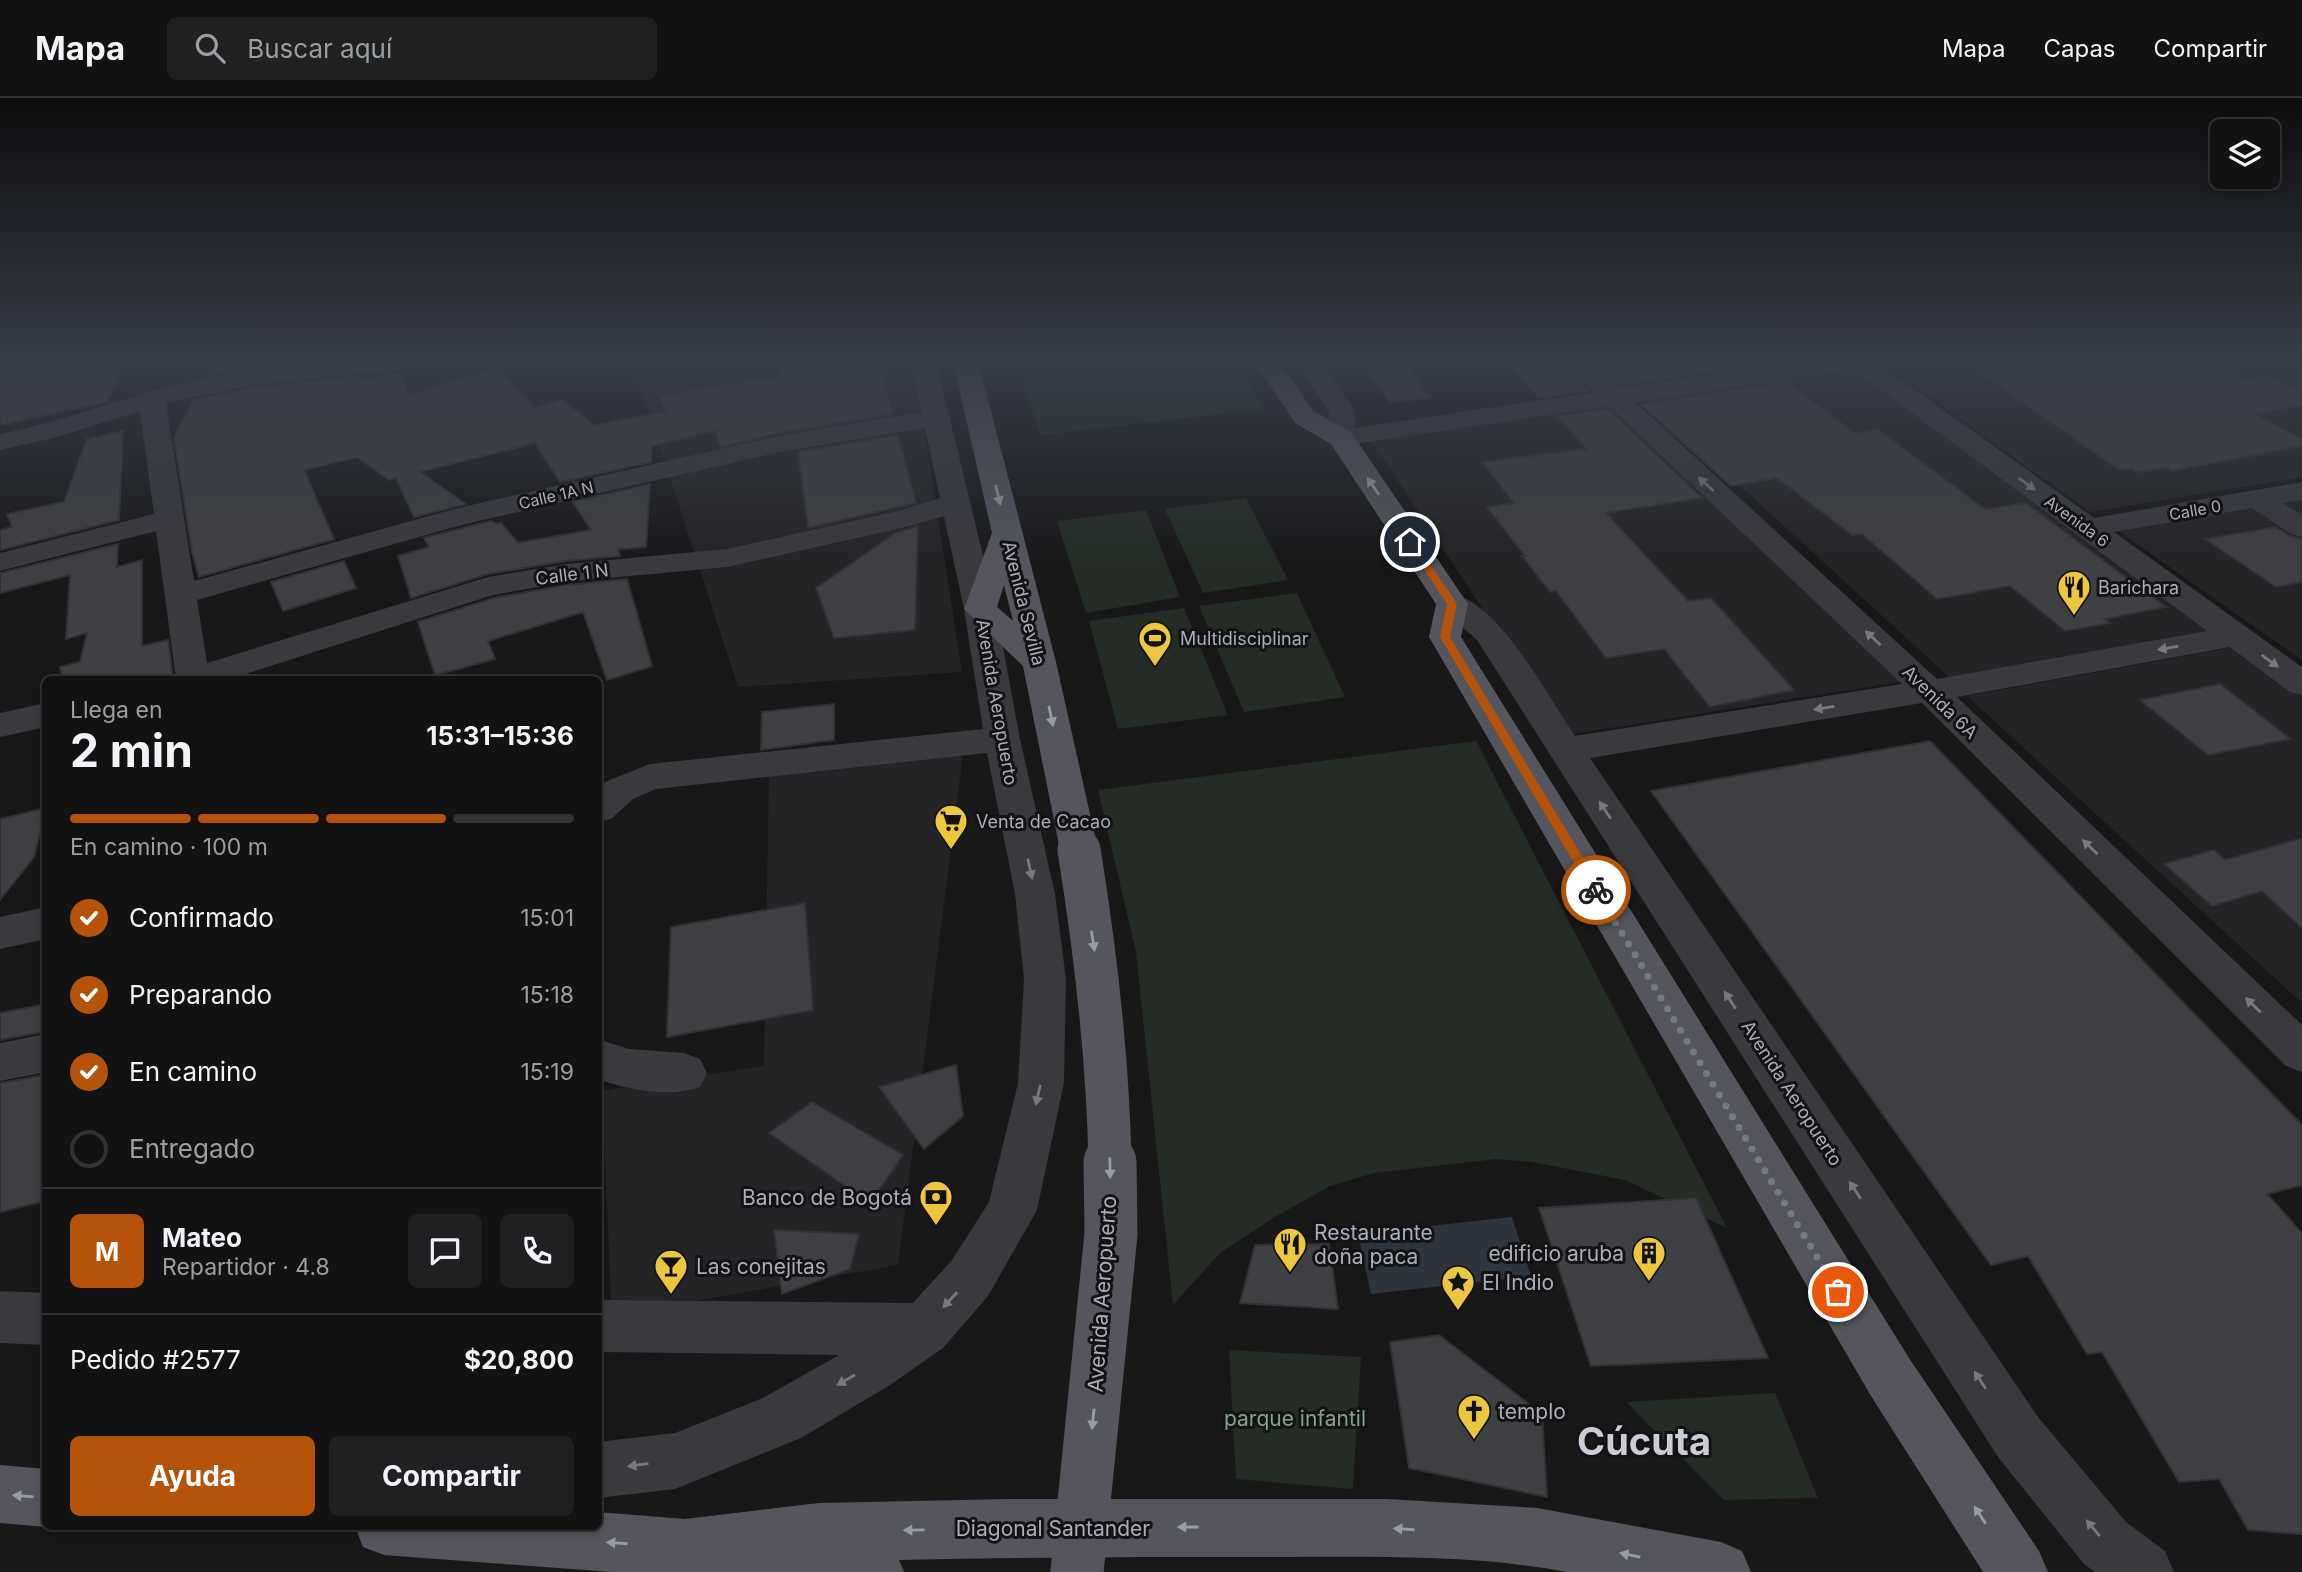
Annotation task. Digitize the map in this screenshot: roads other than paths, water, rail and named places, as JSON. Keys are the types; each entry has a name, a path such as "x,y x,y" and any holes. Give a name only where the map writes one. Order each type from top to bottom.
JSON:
{"main road":[{"name":"Avenida Sevilla","path":"981,426 1039,662 1079,850"},
{"path":"1320,426 1342,438"},
{"name":"Avenida Aeropuerto","path":"1342,438 1452,604"},
{"path":"1007,534 980,609 1039,662"},
{"path":"1452,604 1445,637 1890,1377 2018,1572"},
{"name":"Avenida Aeropuerto","path":"1077,1572 1111,1234 1108,1078 1096,956 1079,850"},
{"path":"0,1494 42,1498"},
{"name":"Diagonal Santander","path":"438,1530 685,1548 819,1532 1007,1528 1387,1528 1537,1537 1721,1572"},
{"path":"685,1548 874,1572"}],"street":[{"path":"0,442 39,436 71,426"},
{"path":"156,426 194,676"},
{"name":"Calle 1A N","path":"182,594 458,517 779,444 888,426"},
{"name":"Avenida Aeropuerto","path":"602,1470 675,1461 781,1418 871,1366 924,1329 970,1278 1012,1210 1041,1083 1045,979 1035,894 1002,739 980,609 937,426"},
{"name":"Avenida Aeropuerto","path":"1342,426 1342,438"},
{"path":"1342,438 1425,426"},
{"name":"Avenida 6A","path":"1644,426 1930,691 2302,1053"},
{"name":"Avenida 6","path":"1952,426 2087,528 2302,684"},
{"name":"Calle 0","path":"2087,528 2302,491"},
{"path":"2257,499 2302,528"},
{"name":"Calle 1 N","path":"203,676 488,586 566,573 727,558 910,517 956,502"},
{"path":"0,562 170,519"},
{"name":"Avenida Aeropuerto","path":"1452,604 1489,633 2018,1437 2105,1543 2144,1572"},
{"path":"1566,750 1930,691 2236,636"},
{"path":"0,725 42,716"},
{"path":"602,806 620,790 650,777 897,748 1002,739"},
{"path":"0,933 42,924"},
{"path":"0,1062 42,1054"},
{"path":"602,1060 637,1070 684,1073"},
{"path":"0,1317 42,1319"},
{"path":"602,1326 924,1329"}],"place":[{"name":"Barichara","path":"2074,617"},
{"name":"Multidisciplinar","path":"1155,668"},
{"name":"Venta de Cacao","path":"951,851"},
{"name":"Banco de Bogotá","path":"936,1227"},
{"name":"Restaurante doña paca","path":"1290,1274"},
{"name":"edificio aruba","path":"1649,1283"},
{"name":"Las conejitas","path":"671,1296"},
{"name":"El Indio","path":"1458,1312"},
{"name":"templo","path":"1474,1441"}],"district":[{"name":"Cúcuta","path":"1644,1441"}],"park label":[{"name":"parque infantil","path":"1295,1418"}]}
